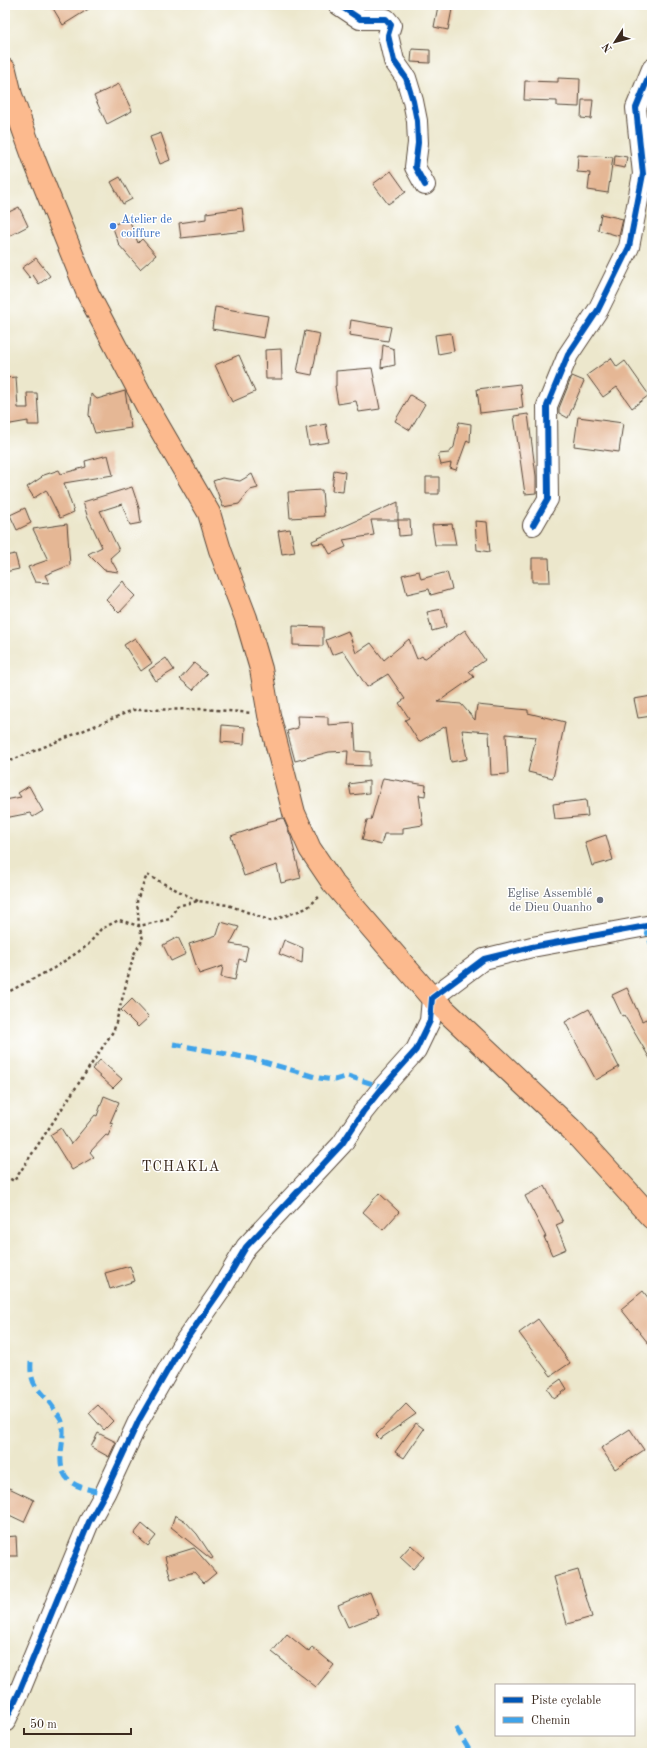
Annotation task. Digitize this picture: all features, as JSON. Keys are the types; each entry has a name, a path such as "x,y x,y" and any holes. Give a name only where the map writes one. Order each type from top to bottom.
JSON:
{"main road":[{"path":"5,70 11,95 35,162 88,294 148,408 210,513 220,550 246,618 261,669 269,715 294,813 310,849 333,883 432,998 570,1129 652,1218"}],"street":[{"path":"339,5 360,19 386,19 391,25 388,35 394,61 406,78 417,121 418,143 415,167 425,185"},
{"path":"533,525 548,499 547,406 568,355 598,310 629,247 643,174 636,108 652,69"},
{"path":"5,1722 20,1690 90,1522 140,1420 181,1347 220,1291 246,1248 342,1144 363,1112 416,1050 430,1021 432,998 484,959 532,947 652,925"}],"path":[{"path":"5,763 133,710 206,709 269,715"},
{"path":"5,1176 14,1180 114,1030 134,954 143,939 139,926 137,900 147,875 198,901 228,905 271,921 307,908 333,883"},
{"path":"8,992 54,968 87,946 100,929 119,920 139,926 170,919 177,906 198,901"}],"building":[{"path":"51,5 95,5 63,25"},
{"path":"438,6 452,9 448,30 434,27"},
{"path":"412,49 430,50 430,63 411,62"},
{"path":"558,78 580,79 579,107 557,106 557,101 524,100 525,81 558,82"},
{"path":"119,84 132,111 107,124 94,96"},
{"path":"582,100 593,100 591,119 581,118"},
{"path":"161,133 170,160 160,164 150,137"},
{"path":"578,155 613,157 608,193 588,190 590,173 577,172"},
{"path":"615,155 627,157 625,168 614,166"},
{"path":"391,171 406,192 388,204 373,184"},
{"path":"120,177 132,199 123,204 111,182"},
{"path":"19,207 28,226 9,236 5,228 5,214"},
{"path":"242,208 245,231 181,238 179,223 206,219 206,213"},
{"path":"601,214 623,219 619,236 598,230"},
{"path":"129,219 138,243 142,239 156,255 140,269 119,245 112,225"},
{"path":"36,258 50,276 39,284 33,275 30,278 22,268"},
{"path":"215,307 268,316 264,338 212,329"},
{"path":"351,320 391,327 388,341 349,335"},
{"path":"305,331 320,334 312,375 297,372"},
{"path":"451,333 454,351 438,354 435,335"},
{"path":"383,345 394,349 395,365 381,368"},
{"path":"281,349 282,379 266,379 265,350"},
{"path":"239,355 255,392 232,402 215,365"},
{"path":"611,358 617,367 625,361 649,395 632,408 617,387 603,397 587,375"},
{"path":"372,368 380,409 359,412 356,401 338,404 335,386 336,371"},
{"path":"572,376 584,381 568,418 559,413 559,408"},
{"path":"16,377 18,408 28,408 27,393 37,393 39,425 28,425 28,421 5,425 5,378"},
{"path":"520,384 523,408 480,413 477,389"},
{"path":"125,391 131,428 95,433 89,415 91,394 97,399"},
{"path":"410,395 425,404 410,430 395,421"},
{"path":"528,414 536,476 536,493 525,494 514,416"},
{"path":"578,417 623,423 619,452 574,446"},
{"path":"459,422 471,424 470,442 467,440 456,470 450,468 451,463 441,465 438,454 449,453 454,447"},
{"path":"326,424 329,442 309,445 306,428"},
{"path":"108,455 113,475 64,483 74,512 60,518 46,490 34,498 27,487 42,477 41,476 59,470 61,474 86,467 85,461"},
{"path":"334,470 345,472 343,492 332,491"},
{"path":"252,474 258,488 250,490 239,504 223,507 213,481 222,478 240,481"},
{"path":"426,477 439,477 439,494 426,494"},
{"path":"132,487 139,508 141,523 130,525 122,504 100,511 119,550 110,558 118,572 104,570 88,554 102,547 87,515 83,502"},
{"path":"322,490 324,516 290,518 288,492"},
{"path":"398,502 398,520 371,520 374,535 343,540 346,547 330,554 324,543 313,544 312,541"},
{"path":"25,508 31,523 17,530 10,515"},
{"path":"398,520 410,520 411,535 399,536"},
{"path":"475,521 487,522 490,552 477,550"},
{"path":"67,524 70,565 45,575 49,583 35,582 28,567 48,560 33,529"},
{"path":"452,524 456,545 435,545 432,525"},
{"path":"290,529 295,552 282,554 278,531"},
{"path":"15,554 19,569 5,572 5,556"},
{"path":"532,558 549,558 550,582 532,582"},
{"path":"419,571 421,579 447,572 452,589 431,595 429,589 407,594 402,575"},
{"path":"123,581 135,596 119,613 106,600"},
{"path":"442,609 446,627 432,631 427,612"},
{"path":"293,626 323,627 323,646 293,645"},
{"path":"465,630 485,660 469,671 474,677 438,702 461,704 475,720 477,705 528,710 528,713 565,722 553,778 528,772 536,737 506,734 508,774 491,775 489,732 462,730 467,759 451,762 446,726 419,742 405,720 409,718 399,703 405,699 388,674 367,687 343,651 332,655 326,640 348,631 356,653 371,643 384,660 409,639 417,659 422,656 424,659"},
{"path":"135,638 152,663 141,671 124,645"},
{"path":"166,658 174,670 156,681 149,670"},
{"path":"194,663 207,674 193,690 180,679"},
{"path":"652,696 652,716 638,718 634,699"},
{"path":"297,716 328,717 328,725 354,723 356,751 370,752 370,766 347,765 348,751 329,752 295,761 287,731 298,728"},
{"path":"222,725 245,727 244,744 221,742"},
{"path":"383,778 426,785 425,796 419,795 423,825 403,828 403,834 384,834 381,845 362,840 367,820 371,820"},
{"path":"369,781 369,793 351,795 349,784"},
{"path":"29,786 43,811 33,817 30,813 5,818 5,800 21,797 18,793"},
{"path":"586,800 588,816 555,819 553,804"},
{"path":"283,818 291,837 301,878 281,883 277,865 244,876 231,836 267,824 266,822"},
{"path":"606,835 613,860 592,866 585,842"},
{"path":"221,922 239,927 230,944 248,947 245,961 239,959 235,980 221,977 223,966 199,974 189,944 217,935"},
{"path":"178,937 186,954 171,961 163,945"},
{"path":"284,940 303,948 302,963 279,954"},
{"path":"627,988 642,1021 646,1019 652,1029 652,1062 624,1015 622,1016 612,995"},
{"path":"132,999 149,1017 138,1027 121,1010"},
{"path":"589,1009 619,1067 596,1080 565,1022"},
{"path":"100,1060 122,1079 113,1088 92,1069"},
{"path":"104,1096 119,1102 110,1123 113,1124 108,1136 106,1135 90,1152 94,1157 72,1170 50,1135 61,1128 71,1144 95,1115 97,1116"},
{"path":"545,1186 563,1222 556,1225 566,1249 552,1255 544,1237 546,1237 525,1196"},
{"path":"379,1193 399,1212 383,1230 363,1212"},
{"path":"130,1266 135,1281 110,1289 105,1273"},
{"path":"643,1291 652,1303 652,1348 621,1309"},
{"path":"538,1319 570,1363 551,1376 519,1333"},
{"path":"561,1379 567,1389 554,1399 547,1389"},
{"path":"406,1404 416,1414 380,1439 376,1435"},
{"path":"98,1405 113,1421 104,1430 89,1413"},
{"path":"416,1423 424,1429 404,1458 395,1452"},
{"path":"630,1429 644,1450 615,1469 601,1448"},
{"path":"98,1433 116,1442 109,1457 91,1447"},
{"path":"9,1488 34,1500 24,1522 5,1513 5,1496"},
{"path":"175,1515 185,1521 197,1534 213,1558 211,1559 171,1527"},
{"path":"142,1524 156,1536 148,1546 134,1534"},
{"path":"16,1536 17,1556 5,1556 5,1537"},
{"path":"411,1545 424,1557 413,1569 400,1557"},
{"path":"194,1548 216,1573 204,1583 194,1572 171,1579 165,1557"},
{"path":"578,1570 592,1617 567,1624 554,1577"},
{"path":"370,1592 379,1615 348,1627 338,1605"},
{"path":"287,1634 309,1652 312,1647 334,1665 316,1687 272,1652"}],"marked path":[{"path":"645,926 652,946"},
{"path":"173,1044 254,1059 319,1078 335,1080 348,1076 383,1087"},
{"path":"31,1362 32,1379 62,1421 63,1437 61,1461 65,1475 70,1481 78,1486 105,1493"},
{"path":"456,1728 471,1753"}],"cycle path":[{"path":"339,5 360,19 386,19 391,25 388,35 394,61 406,78 417,121 418,143 415,167 425,185"},
{"path":"533,525 548,499 547,406 568,355 598,310 629,247 643,174 636,108 652,69"},
{"path":"5,1722 20,1690 89,1522 105,1493 139,1420 181,1347 220,1291 246,1247 342,1144 363,1112 416,1050 430,1021 432,998 484,959 532,947 652,925"}],"place":[{"name":"Atelier de coiffure","path":"113,226"},
{"name":"Eglise Assemblé de Dieu Ouanho","path":"600,900"}],"district":[{"name":"TCHAKLA","path":"181,1166"}]}
